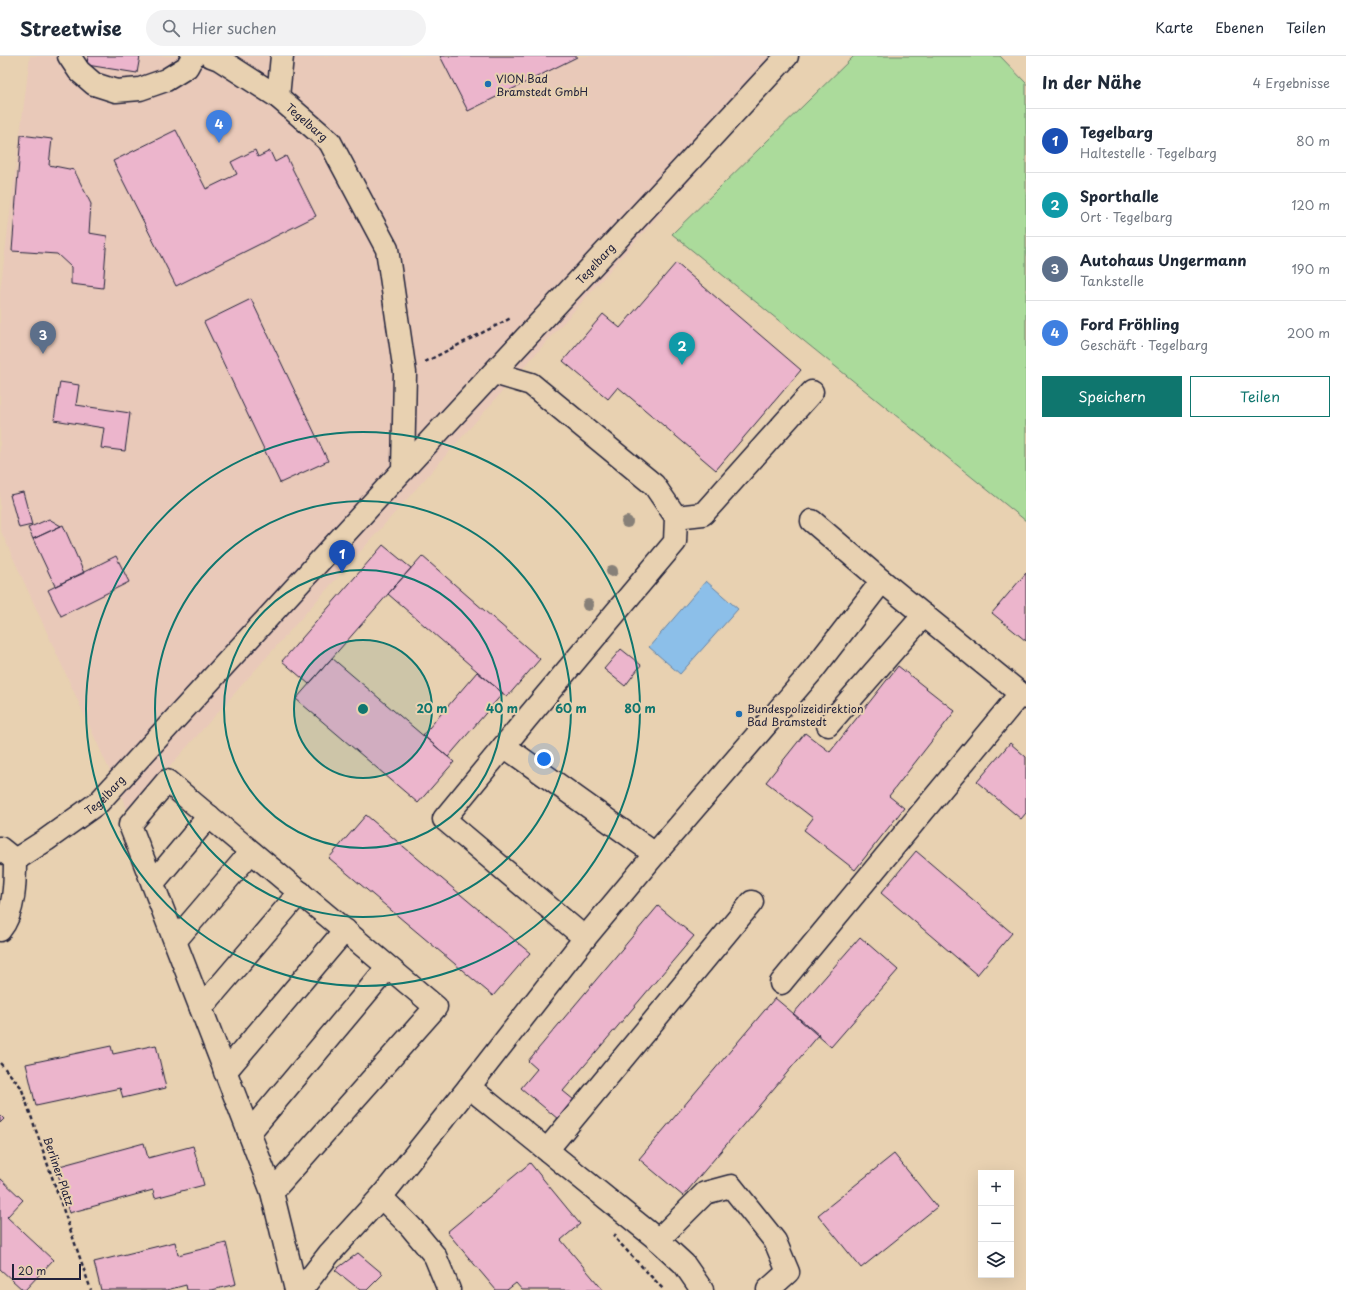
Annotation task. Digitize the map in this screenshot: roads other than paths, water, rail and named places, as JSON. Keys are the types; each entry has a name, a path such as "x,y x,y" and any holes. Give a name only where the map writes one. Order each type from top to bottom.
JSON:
{"street":[{"path":"69,56 79,71 94,84 116,91 140,89 166,80 187,67 193,56"},
{"name":"Tegelbarg","path":"211,56 220,59 278,97 330,142 387,249 405,373 403,470"},
{"path":"278,97 282,56"},
{"name":"Tegelbarg","path":"8,854 46,840 99,802 403,470 787,56"},
{"path":"494,373 531,384 654,485 676,517 675,542 444,819 585,938"},
{"path":"676,517 703,514 812,392"},
{"path":"781,983 1023,696 812,521"},
{"path":"301,1290 329,1254 381,1197 585,938 813,670 882,580"},
{"path":"828,725 924,615"},
{"path":"504,746 655,854"},
{"path":"272,1192 436,1007 167,781 130,825 272,1192 296,1290"},
{"path":"153,883 209,816"},
{"path":"175,941 251,852"},
{"path":"0,930 6,923 13,900 15,878 8,854"},
{"path":"201,1008 300,892"},
{"path":"547,1150 752,902"},
{"path":"226,1072 345,930"},
{"path":"249,1133 388,967"},
{"path":"469,1087 658,1240 684,1264 702,1290"},
{"path":"658,1240 705,1193 731,1186 775,1241 788,1272 768,1290"},
{"path":"381,1197 411,1227 435,1256 449,1290"}],"water":[{"path":"706,581 738,609 680,674 649,647"}],"place":[{"name":"VION Bad Bramstedt GmbH","path":"488,84"},
{"name":"Ford Fröhling","path":"219,143"},
{"name":"Autohaus Ungermann","path":"43,354"},
{"name":"Sporthalle","path":"682,365"},
{"name":"Tegelbarg","path":"342,573"},
{"name":"Bundespolizeidirektion Bad Bramstedt","path":"739,714"}]}
